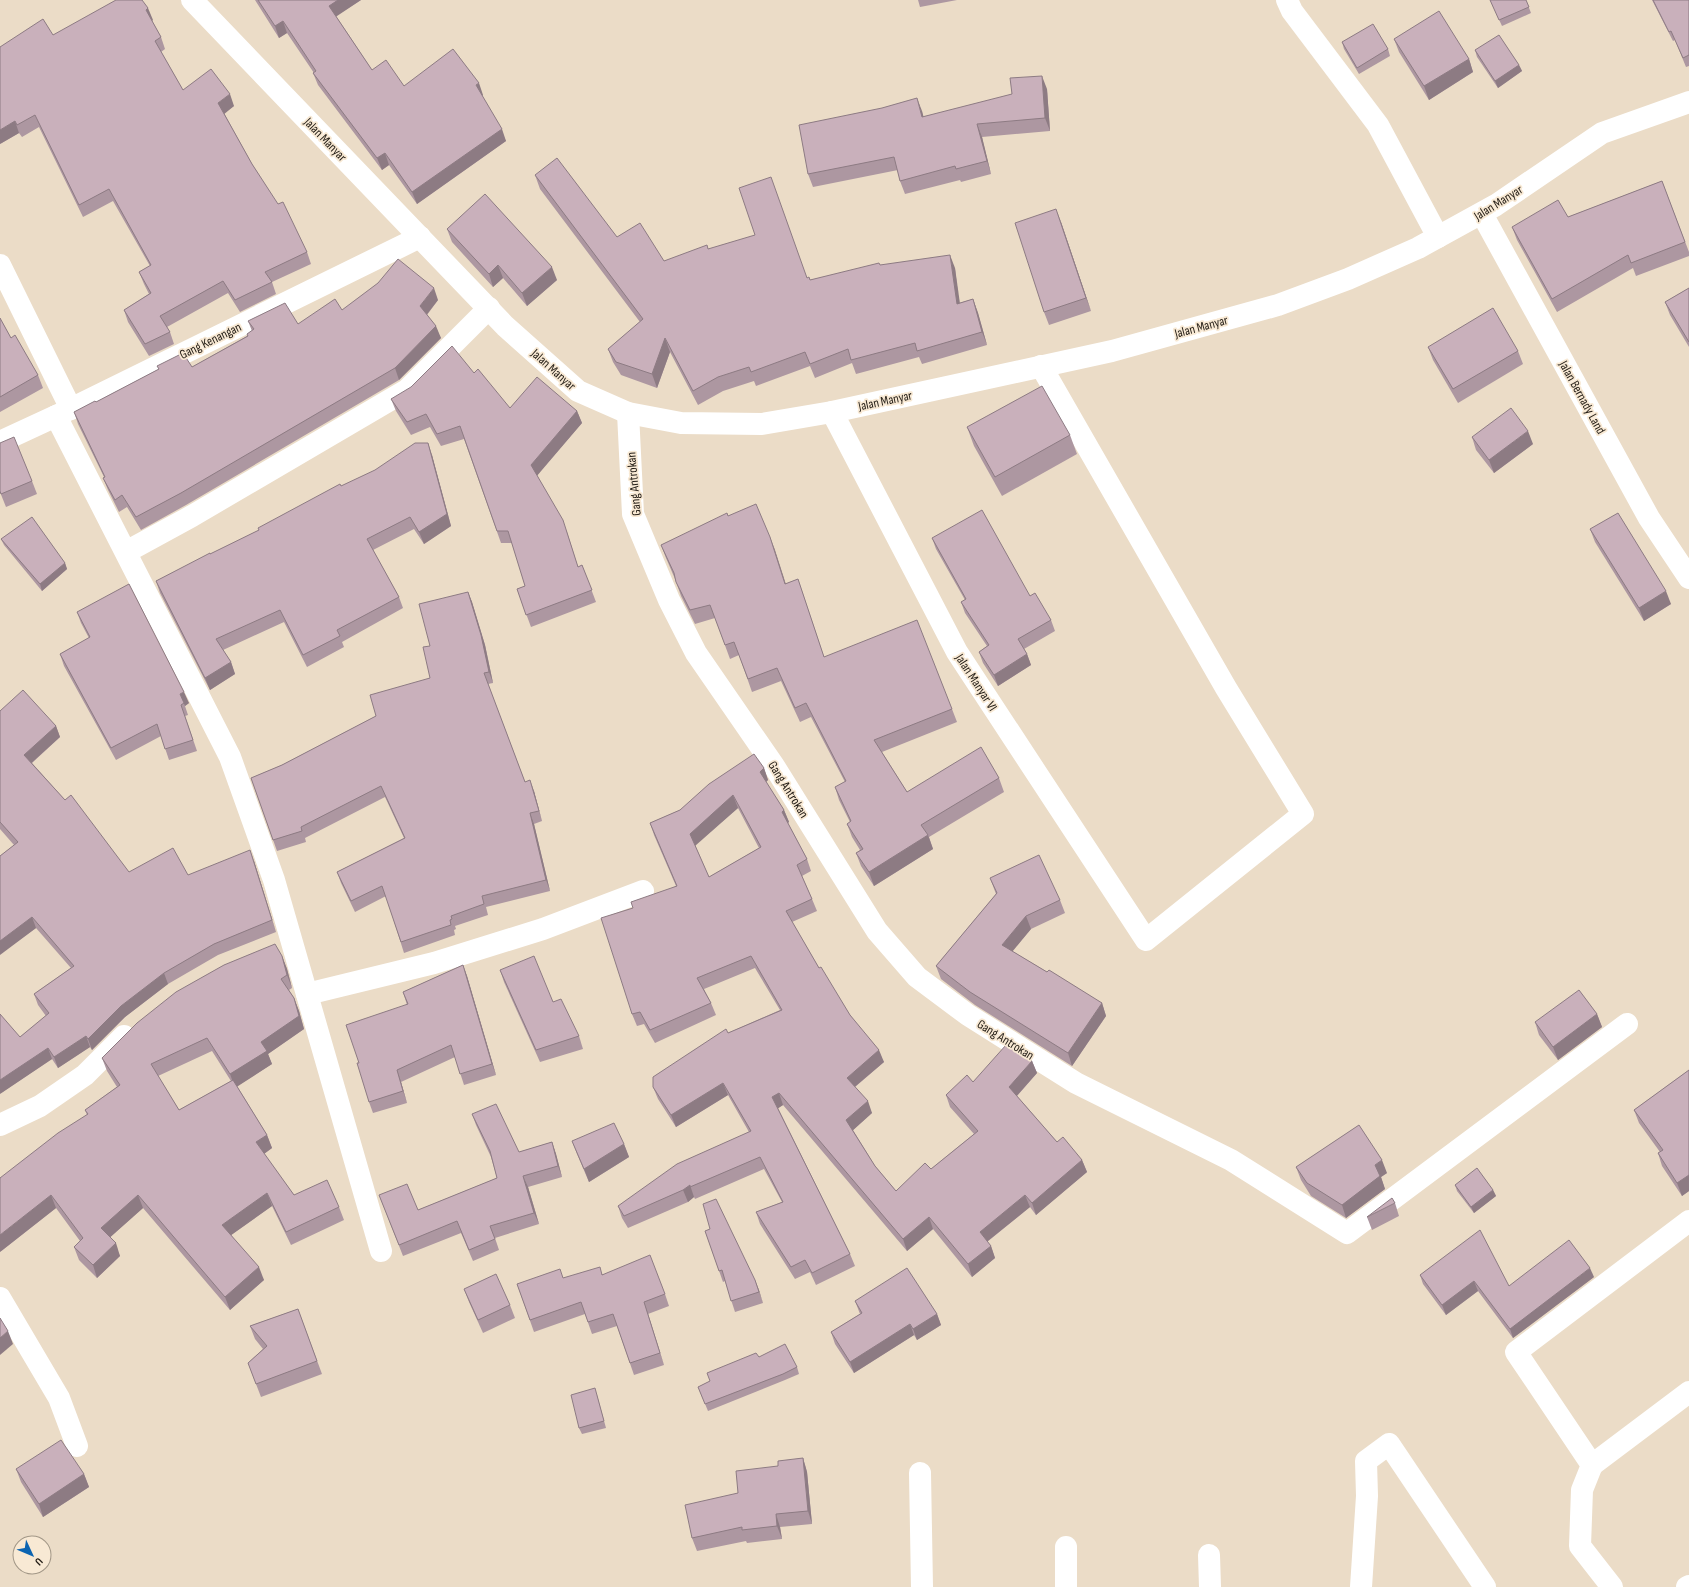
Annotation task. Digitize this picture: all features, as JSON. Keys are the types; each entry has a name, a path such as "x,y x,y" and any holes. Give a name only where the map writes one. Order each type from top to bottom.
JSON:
{"street":[{"name":"Jalan Manyar","path":"192,0 505,326 578,391 628,413 681,423 762,424 832,412 1112,350 1278,305 1348,279 1418,248 1482,214 1602,133 1689,102"},
{"path":"1287,0 1292,11 1378,124 1438,237"},
{"name":"Jalan Bernady Land","path":"1482,214 1649,518 1689,578"},
{"name":"Gang Kenangan","path":"0,442 63,413 420,237"},
{"path":"0,265 63,413 126,552 230,757 274,880 381,1251"},
{"path":"126,552 192,516 407,390 488,308"},
{"name":"Jalan Manyar VI","path":"832,412 957,652 1146,940 1303,814 1226,688 1041,366"},
{"name":"Gang Antrokan","path":"628,413 633,514 669,600 696,653 774,766 877,931 917,977 968,1015 1076,1083 1231,1160 1347,1233 1627,1024"},
{"path":"307,994 434,963 543,929 643,891"},
{"path":"271,947 291,939"},
{"path":"0,1125 40,1106 85,1075 139,1023"},
{"path":"1592,1465 1516,1352 1689,1221"},
{"path":"0,1298 59,1398 77,1446"},
{"path":"1612,1587 1580,1546 1582,1490 1592,1465 1689,1392"},
{"path":"1361,1587 1367,1496 1366,1461 1389,1444 1485,1587"},
{"path":"920,1473 922,1587"},
{"path":"1066,1547 1066,1587"},
{"path":"1209,1555 1210,1587"}],"building":[{"path":"116,0 142,0 148,8 146,10 161,37 155,41 183,90 211,69 230,94 218,103 252,164 278,204 283,202 307,252 265,272 272,282 235,300 223,281 160,316 170,332 145,344 124,310 151,293 139,272 151,265 109,189 79,205 35,115 17,125 15,121 0,130 0,47 43,19 53,35"},
{"path":"258,0 338,0 329,6 372,70 386,60 404,86 453,49 479,83 476,85 502,129 412,192 385,153 377,158 313,73 316,71 283,21 275,26"},
{"path":"1490,0 1526,0 1529,7 1499,20"},
{"path":"1653,0 1689,0 1689,55 1683,58 1671,31 1669,32"},
{"path":"1439,11 1469,59 1424,86 1394,39"},
{"path":"1373,24 1388,49 1357,68 1342,42"},
{"path":"1499,35 1519,65 1495,81 1475,50"},
{"path":"1042,76 1045,118 977,124 987,161 956,169 955,166 900,181 894,157 808,174 799,125 882,108 917,98 922,117 1012,94 1010,78"},
{"path":"557,158 617,237 640,223 664,261 707,245 708,249 755,235 739,188 771,177 807,278 809,277 810,280 879,263 880,265 950,255 957,304 973,299 982,332 917,351 915,343 851,360 848,349 810,364 805,352 751,372 749,367 718,377 693,391 665,338 652,374 616,362 608,349 643,319 535,175"},
{"path":"1662,181 1685,242 1631,263 1628,255 1552,299 1512,227 1558,200 1568,217"},
{"path":"485,194 552,267 522,293 498,265 489,274 447,229"},
{"path":"1056,209 1086,298 1044,312 1015,223"},
{"path":"398,259 434,288 420,306 436,326 395,368 181,493 136,517 122,495 115,500 103,478 105,477 74,412 159,369 157,366 183,353 192,367 248,336 247,334 254,329 248,321 285,303 298,324 335,299 342,310 378,283"},
{"path":"1689,288 1689,342 1665,302"},
{"path":"1493,308 1518,351 1453,389 1428,347"},
{"path":"0,318 11,338 15,335 38,375 0,397"},
{"path":"452,346 474,373 478,369 510,408 537,377 577,411 531,465 563,520 578,567 582,565 592,590 526,615 517,589 525,586 508,531 497,531 460,426 437,434 426,414 407,422 391,399 411,387"},
{"path":"1042,386 1070,435 995,477 967,427"},
{"path":"1511,408 1528,431 1489,460 1472,437"},
{"path":"14,437 32,481 1,494 0,443"},
{"path":"415,443 428,443 447,514 419,532 410,517 367,539 399,597 337,630 340,636 303,655 280,610 216,639 231,662 205,678 156,581 259,530 258,528 340,484 341,486 375,470"},
{"path":"756,504 770,537 785,584 798,579 824,657 917,620 952,709 874,740 907,792 981,747 999,778 921,825 928,835 869,872 856,853 863,849 847,824 851,821 835,787 846,781 806,703 795,708 777,668 748,679 734,642 725,645 710,605 690,610 676,582 674,573 661,545 727,513 728,516"},
{"path":"982,510 1030,596 1035,593 1051,620 1018,639 1027,654 994,675 979,652 989,645 961,602 966,599 932,538"},
{"path":"1618,513 1666,591 1639,608 1590,529"},
{"path":"32,517 65,563 40,584 1,539"},
{"path":"129,584 184,692 180,694 184,703 181,705 193,740 165,749 157,724 111,748 60,654 90,637 77,612"},
{"path":"468,592 481,635 489,672 484,673 525,782 530,780 539,811 530,813 546,880 482,896 484,904 451,916 451,925 401,942 382,886 351,901 337,872 405,838 381,786 301,827 302,831 273,840 251,778 282,765 376,716 370,695 430,678 423,647 430,646 419,604"},
{"path":"23,690 56,726 24,755 65,800 71,795 129,872 173,848 188,875 250,850 272,920 214,944 164,973 121,1006 88,1039 86,1036 54,1057 48,1048 0,1080 0,1014 20,1037 49,1013 34,994 74,966 32,917 0,941 0,856 18,842 0,822 0,711"},
{"path":"754,754 764,768 760,772 784,810 782,812 807,859 797,865 812,899 786,911 819,968 821,967 850,1015 879,1050 847,1078 868,1101 846,1120 875,1166 896,1191 925,1163 931,1169 978,1131 946,1095 967,1075 973,1082 1006,1045 1032,1061 1009,1087 1057,1142 1063,1137 1082,1160 1032,1203 1025,1195 980,1232 991,1246 968,1264 929,1217 903,1239 779,1093 772,1097 850,1254 812,1273 805,1260 791,1267 756,1212 783,1202 760,1157 690,1187 690,1185 683,1190 624,1216 618,1206 677,1164 751,1131 723,1083 671,1115 653,1087 653,1077 726,1029 728,1033 782,1010 751,956 697,978 711,1003 650,1030 640,1012 632,1014 601,918 633,908 631,902 677,886 650,823 680,810 709,784","holes":["733,795 761,847 709,877 690,834"]},
{"path":"1039,855 1060,900 1026,916 1002,945 1047,972 1049,970 1102,1003 1068,1053 970,992 936,966 997,893 990,878"},
{"path":"275,944 282,956 287,975 281,979 294,998 299,1016 261,1042 267,1051 230,1074 207,1038 151,1064 179,1110 233,1080 267,1135 256,1142 294,1195 327,1180 339,1207 286,1232 267,1193 222,1225 259,1267 225,1297 138,1195 101,1228 116,1243 93,1265 74,1247 83,1238 51,1195 0,1235 0,1178 58,1133 88,1114 85,1110 120,1085 102,1058 137,1023 176,992 224,965"},
{"path":"534,956 553,1002 561,999 579,1036 536,1050 500,970"},
{"path":"463,965 492,1064 460,1074 451,1045 397,1070 403,1091 369,1102 357,1063 359,1063 346,1025 408,1004 403,992"},
{"path":"1579,990 1597,1014 1553,1047 1535,1022"},
{"path":"1689,1070 1689,1175 1677,1183 1658,1153 1663,1150 1634,1110"},
{"path":"496,1104 519,1152 552,1142 558,1166 523,1176 534,1213 490,1226 495,1239 469,1250 457,1221 399,1245 379,1195 407,1184 418,1210 497,1178 490,1151 472,1114"},
{"path":"614,1123 624,1144 584,1169 572,1141"},
{"path":"1359,1125 1382,1160 1375,1165 1380,1176 1342,1205 1307,1183 1296,1167"},
{"path":"1477,1168 1493,1190 1471,1207 1455,1185"},
{"path":"1392,1198 1395,1203 1367,1217"},
{"path":"716,1199 755,1280 759,1292 731,1301 722,1270 719,1271 705,1231 710,1229 703,1204"},
{"path":"1480,1230 1509,1286 1569,1240 1590,1268 1510,1329 1474,1281 1442,1305 1420,1275"},
{"path":"650,1255 665,1294 644,1302 660,1353 630,1363 613,1314 588,1322 581,1302 530,1320 517,1284 560,1269 563,1278 600,1267 602,1275"},
{"path":"907,1268 937,1314 913,1329 910,1324 850,1362 831,1332 862,1313 855,1301"},
{"path":"496,1274 510,1305 478,1320 464,1289"},
{"path":"298,1309 317,1361 256,1384 248,1363 267,1346 250,1326"},
{"path":"0,1318 8,1331 0,1338"},
{"path":"785,1344 797,1367 783,1374 705,1404 698,1387 710,1381 707,1373 756,1353 759,1357"},
{"path":"595,1388 604,1421 579,1428 571,1395"},
{"path":"61,1440 84,1474 39,1504 16,1469"},
{"path":"803,1458 808,1511 776,1514 777,1526 742,1530 742,1527 692,1538 685,1505 738,1493 736,1471 778,1466 778,1461"}]}
